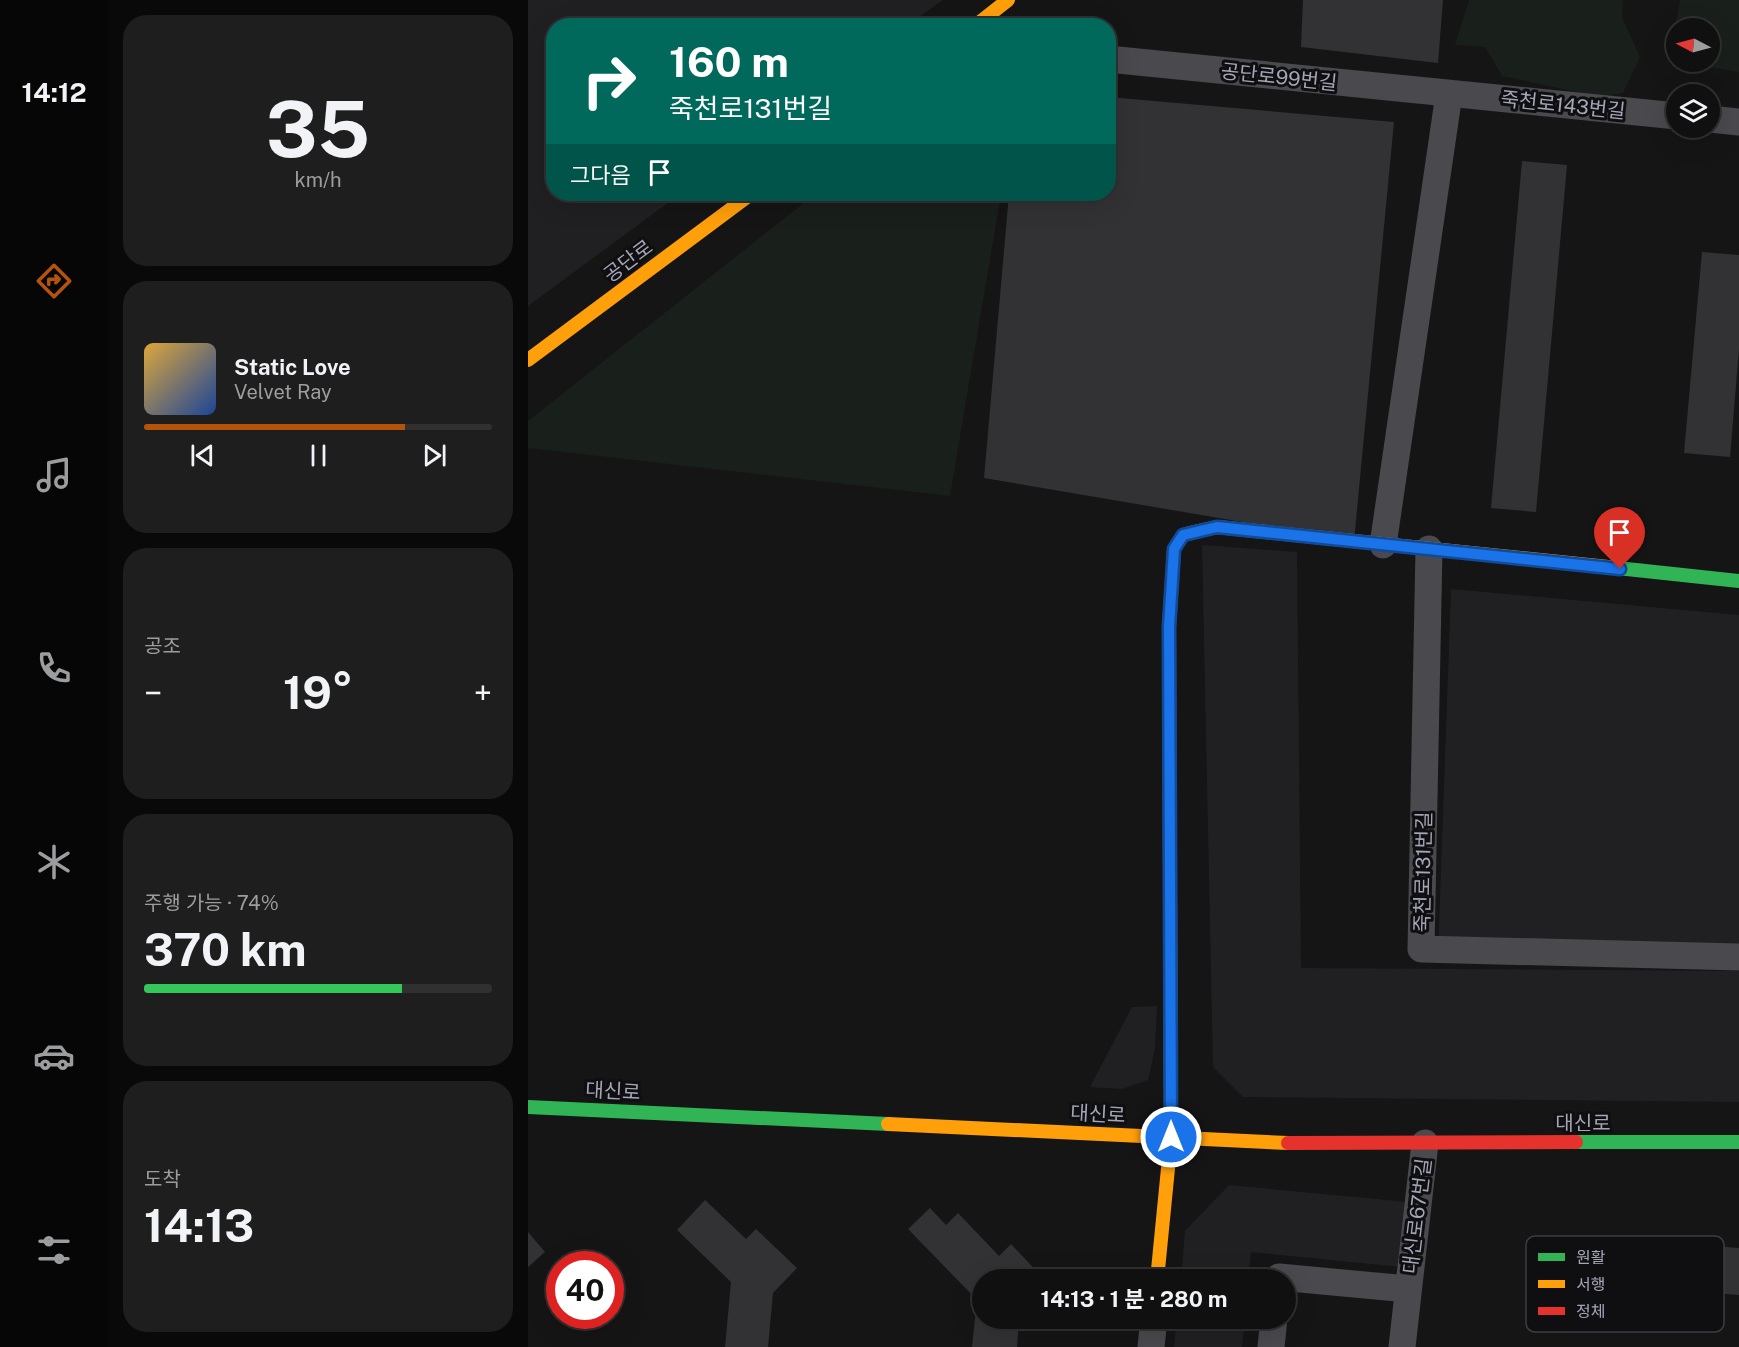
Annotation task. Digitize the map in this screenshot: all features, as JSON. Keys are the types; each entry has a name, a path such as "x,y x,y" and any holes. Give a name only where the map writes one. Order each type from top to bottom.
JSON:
{"street":[{"path":"985,18 1008,0"},
{"name":"공단로99번길","path":"1116,60 1449,94"},
{"path":"1383,544 1449,94"},
{"name":"죽천로143번길","path":"1449,94 1666,115"},
{"path":"1720,120 1739,122"},
{"name":"공단로","path":"528,360 742,201"},
{"path":"1158,1269 1171,1137 1169,627 1174,549 1183,535 1217,527 1739,581"},
{"name":"죽천로131번길","path":"1429,549 1421,949 1739,957"},
{"name":"대신로","path":"528,1107 1287,1143 1739,1142"},
{"name":"대신로67번길","path":"1402,1347 1425,1143"},
{"name":"대신로67번길","path":"1296,1279 1408,1289"},
{"path":"1151,1347 1153,1329"},
{"path":"1271,1347 1273,1329"}],"shaded area":[{"path":"528,0 943,0 918,18 546,18 546,201 670,201 528,306"},
{"path":"1469,0 1623,0 1622,17 1640,57 1623,93 1601,97 1502,76 1485,47 1455,45"},
{"path":"1680,0 1739,0 1739,72 1720,69 1720,18 1677,18"},
{"path":"806,201 1000,201 950,496 528,448 528,421"},
{"path":"1202,545 1297,552 1301,968 1739,971 1739,1102 1243,1097 1213,1067"},
{"path":"1451,589 1739,615 1739,955 1438,957"},
{"path":"1157,1006 1155,1049 1148,1080 1122,1089 1090,1087 1132,1007"},
{"path":"1229,1185 1408,1202 1402,1267 1251,1252 1249,1269 1182,1269 1185,1231"},
{"path":"1176,1329 1244,1329 1242,1347 1174,1347"}],"building":[{"path":"1303,0 1443,0 1438,63 1301,47"},
{"path":"1116,98 1394,122 1354,541 984,478 1008,201 1116,201"},
{"path":"1522,161 1567,165 1536,512 1491,508"},
{"path":"1702,252 1739,255 1739,349 1730,457 1684,453"},
{"path":"705,1200 746,1239 756,1229 797,1268 773,1293 768,1347 725,1347 731,1282 677,1230"},
{"path":"930,1208 946,1225 958,1213 999,1256 1011,1244 1035,1269 972,1269 972,1295 908,1229"},
{"path":"528,1232 545,1252 528,1267"},
{"path":"1724,1247 1739,1248 1739,1295 1724,1294"},
{"path":"974,1329 1018,1329 1017,1347 972,1347"}],"traffic: fast":[{"path":"1608,567 1739,581"},
{"path":"528,1107 888,1124"},
{"path":"1576,1142 1739,1142"}],"traffic: slow":[{"path":"985,18 1008,0"},
{"path":"528,360 742,201"},
{"path":"1190,533 1217,527 1608,567"},
{"path":"1158,1269 1171,1138 1170,888"},
{"path":"888,1124 1288,1143"}],"traffic: jam":[{"path":"1170,888 1169,627 1174,549 1183,535 1190,533"},
{"path":"1288,1143 1576,1142"}],"route":[{"path":"1171,1137 1169,627 1174,549 1183,535 1217,527 1620,569"}]}
